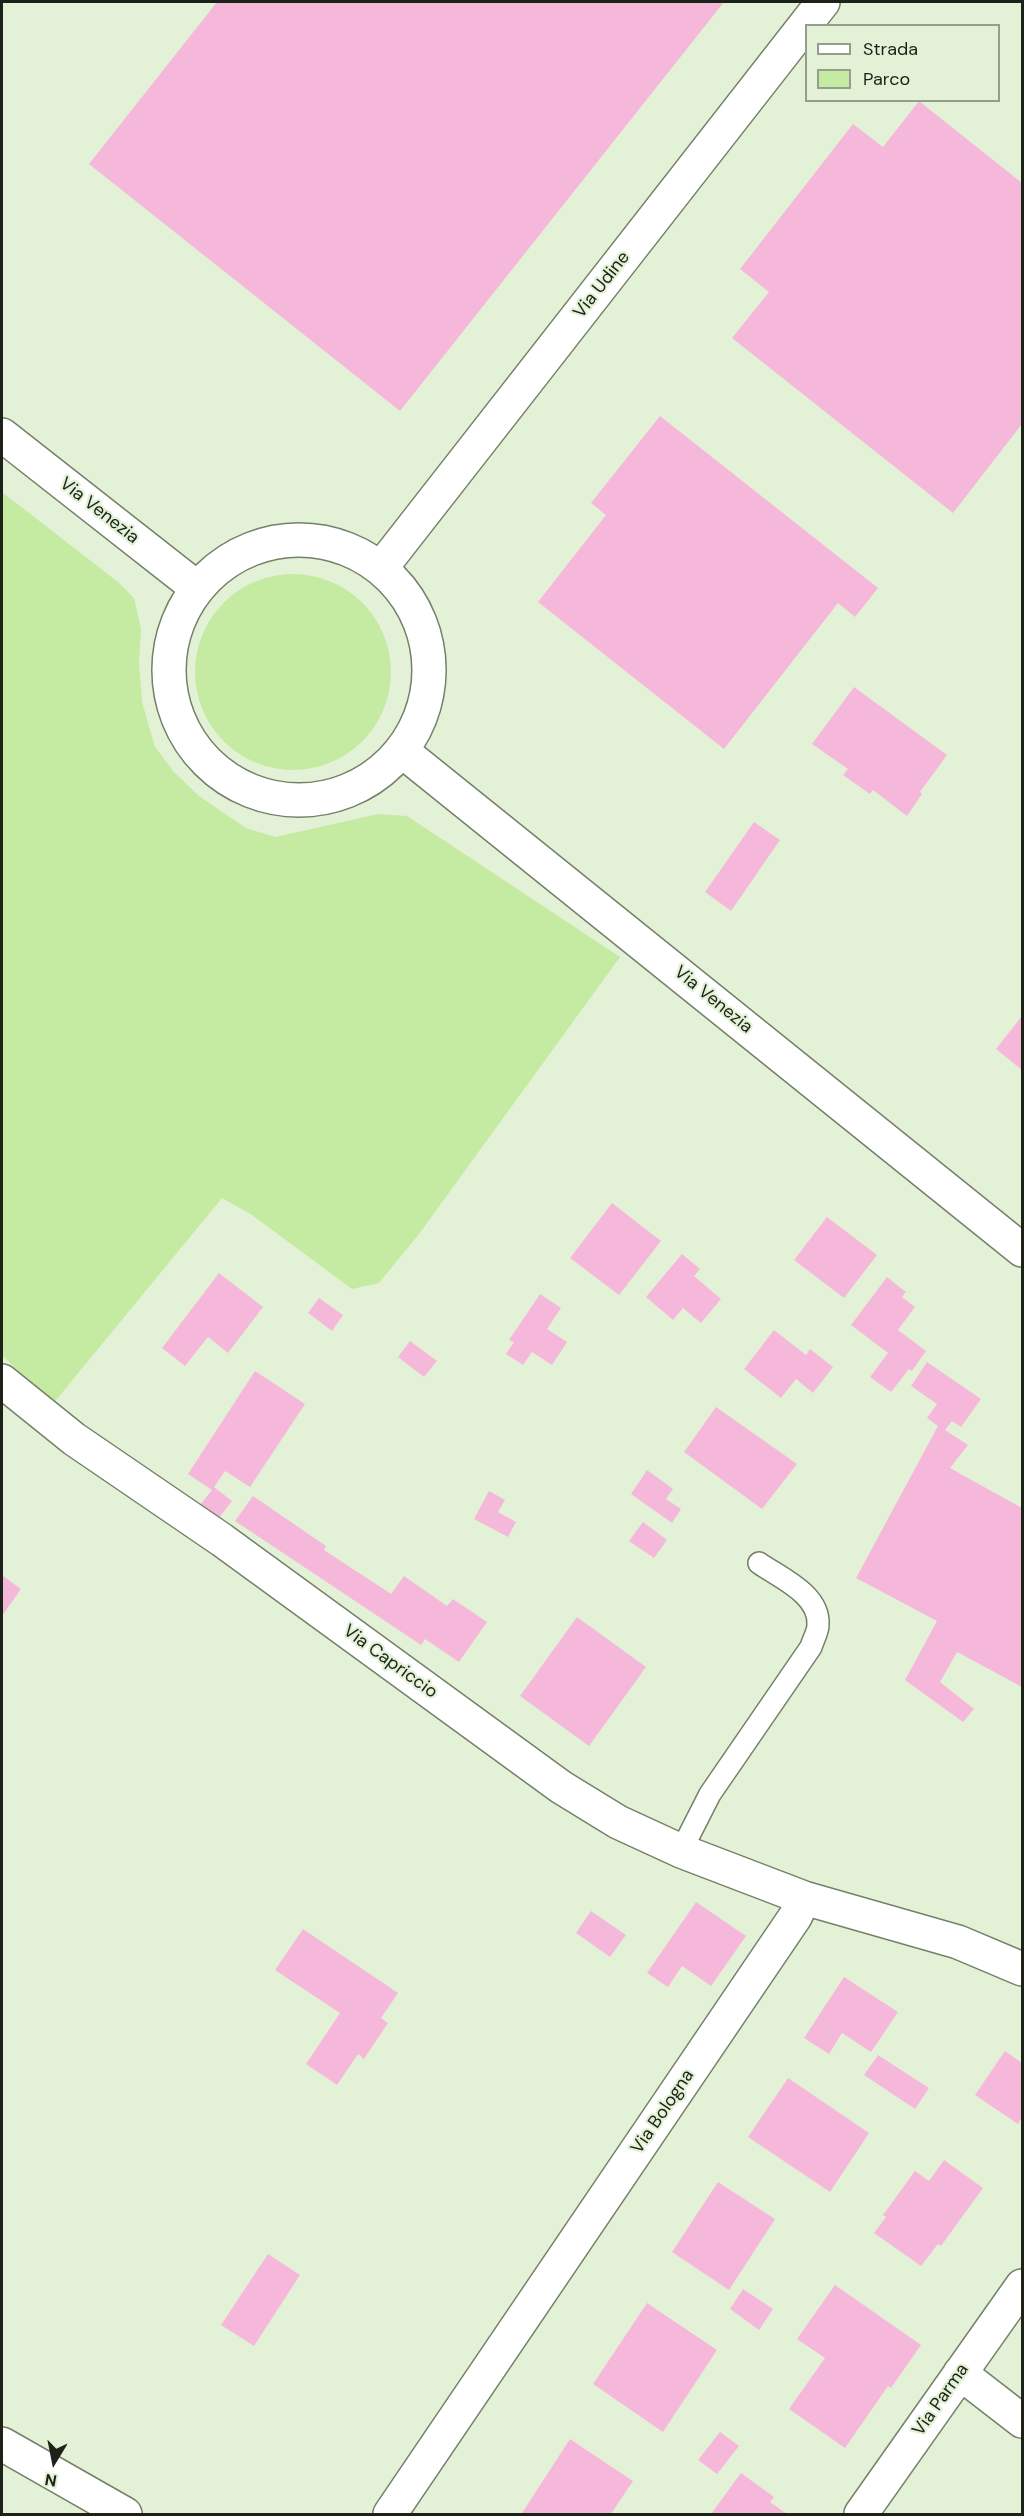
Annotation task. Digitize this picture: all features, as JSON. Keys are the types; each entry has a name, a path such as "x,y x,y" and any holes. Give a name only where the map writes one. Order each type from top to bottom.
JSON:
{"street":[{"name":"Via Udine","path":"806,24 823,2"},
{"name":"Via Udine","path":"381,568 805,25"},
{"name":"Via Venezia","path":"2,435 197,588"},
{"path":"305,539 345,547 381,568 405,592 421,622 429,655 429,689 420,721 402,751 372,779 335,796 294,801 254,793 218,773 190,742 173,705 169,674 168,664 176,624 197,588 227,560 264,544 305,539"},
{"name":"Via Venezia","path":"402,751 1023,1250"},
{"name":"Via Capriccio","path":"2,1381 74,1439 222,1540 561,1787 618,1822 681,1851 804,1898"},
{"path":"804,1898 958,1942 1023,1968"},
{"name":"Via Bologna","path":"390,2514 795,1917 804,1898"},
{"name":"Via Parma","path":"861,2514 1023,2286"},
{"path":"960,2373 1023,2421"},
{"path":"2,2444 125,2514"}],"lane":[{"path":"681,1851 710,1794 811,1647 818,1627 817,1612 809,1598 759,1563"}],"green space":[{"path":"2,492 118,582 134,598 141,629 139,662 142,702 155,747 174,772 199,796 246,828 275,837 378,814 407,816 620,957 419,1234 379,1283 352,1289 252,1215 222,1198 52,1405 2,1355"},
{"path":"283,574 303,574 331,581 348,590 363,602 375,617 384,634 391,662 391,682 384,710 375,727 363,742 348,754 331,763 303,770 283,770 255,763 238,754 223,742 211,727 202,710 195,682 195,662 202,634 211,617 223,602 238,590 255,581"}],"building":[{"path":"217,2 724,2 400,411 89,164"},
{"path":"920,102 1022,183 1022,424 953,513 732,338 769,292 740,269 853,124 883,147"},
{"path":"660,416 878,588 855,617 838,603 724,749 538,602 606,515 591,503"},
{"path":"854,687 947,755 920,792 922,794 907,816 873,790 870,794 843,775 848,769 812,744"},
{"path":"754,822 780,840 731,911 705,892"},
{"path":"1022,1016 1022,1070 996,1049"},
{"path":"612,1203 661,1241 619,1295 570,1258"},
{"path":"827,1217 877,1255 844,1298 794,1260"},
{"path":"682,1254 700,1269 694,1276 721,1299 701,1323 683,1308 673,1320 646,1297"},
{"path":"219,1273 263,1307 228,1353 208,1337 185,1366 162,1348"},
{"path":"887,1277 906,1292 902,1297 915,1307 898,1330 926,1351 912,1371 909,1369 891,1392 870,1377 888,1353 851,1325"},
{"path":"540,1294 561,1308 547,1329 567,1342 552,1365 532,1352 523,1365 506,1354 514,1342 509,1340"},
{"path":"319,1298 343,1315 332,1331 308,1313"},
{"path":"774,1330 806,1355 810,1349 833,1367 813,1393 796,1379 781,1398 744,1369"},
{"path":"410,1341 437,1361 424,1377 398,1357"},
{"path":"927,1362 981,1399 961,1427 952,1421 945,1430 968,1445 950,1468 1022,1508 1022,1687 957,1652 940,1682 974,1709 963,1722 905,1680 937,1621 856,1578 938,1426 927,1418 937,1404 911,1386"},
{"path":"255,1371 305,1404 250,1487 225,1471 214,1487 232,1501 218,1519 200,1505 212,1490 188,1474"},
{"path":"716,1407 797,1464 762,1509 684,1452"},
{"path":"647,1470 673,1489 666,1499 681,1509 672,1523 631,1494"},
{"path":"489,1491 505,1500 498,1512 516,1522 508,1537 474,1519"},
{"path":"253,1496 326,1546 324,1550 391,1594 404,1576 447,1606 453,1599 487,1622 459,1662 425,1639 421,1645 235,1521"},
{"path":"643,1522 667,1540 654,1558 629,1541"},
{"path":"2,1575 21,1589 2,1616"},
{"path":"577,1617 646,1667 589,1746 520,1696"},
{"path":"696,1902 746,1936 711,1986 682,1966 668,1987 647,1973"},
{"path":"591,1911 626,1935 610,1957 576,1933"},
{"path":"303,1929 398,1993 381,2018 388,2023 364,2059 358,2054 337,2085 306,2064 340,2013 275,1970"},
{"path":"844,1977 898,2012 871,2052 842,2033 829,2054 804,2038"},
{"path":"1005,2051 1022,2063 1022,2117 1018,2124 975,2095"},
{"path":"878,2055 929,2088 915,2109 864,2075"},
{"path":"788,2078 869,2133 830,2192 748,2137"},
{"path":"944,2160 983,2188 941,2246 938,2244 921,2266 874,2233 886,2217 883,2215 915,2171 929,2181"},
{"path":"718,2182 775,2219 729,2290 672,2252"},
{"path":"268,2254 300,2275 254,2346 221,2325"},
{"path":"835,2285 921,2345 891,2388 888,2386 845,2448 789,2409 825,2358 797,2339"},
{"path":"743,2289 773,2309 759,2330 730,2309"},
{"path":"647,2303 717,2350 663,2432 593,2384"},
{"path":"720,2432 739,2446 717,2474 698,2460"},
{"path":"570,2439 633,2481 611,2514 522,2513"},
{"path":"741,2473 774,2497 770,2502 787,2514 711,2514"}]}
